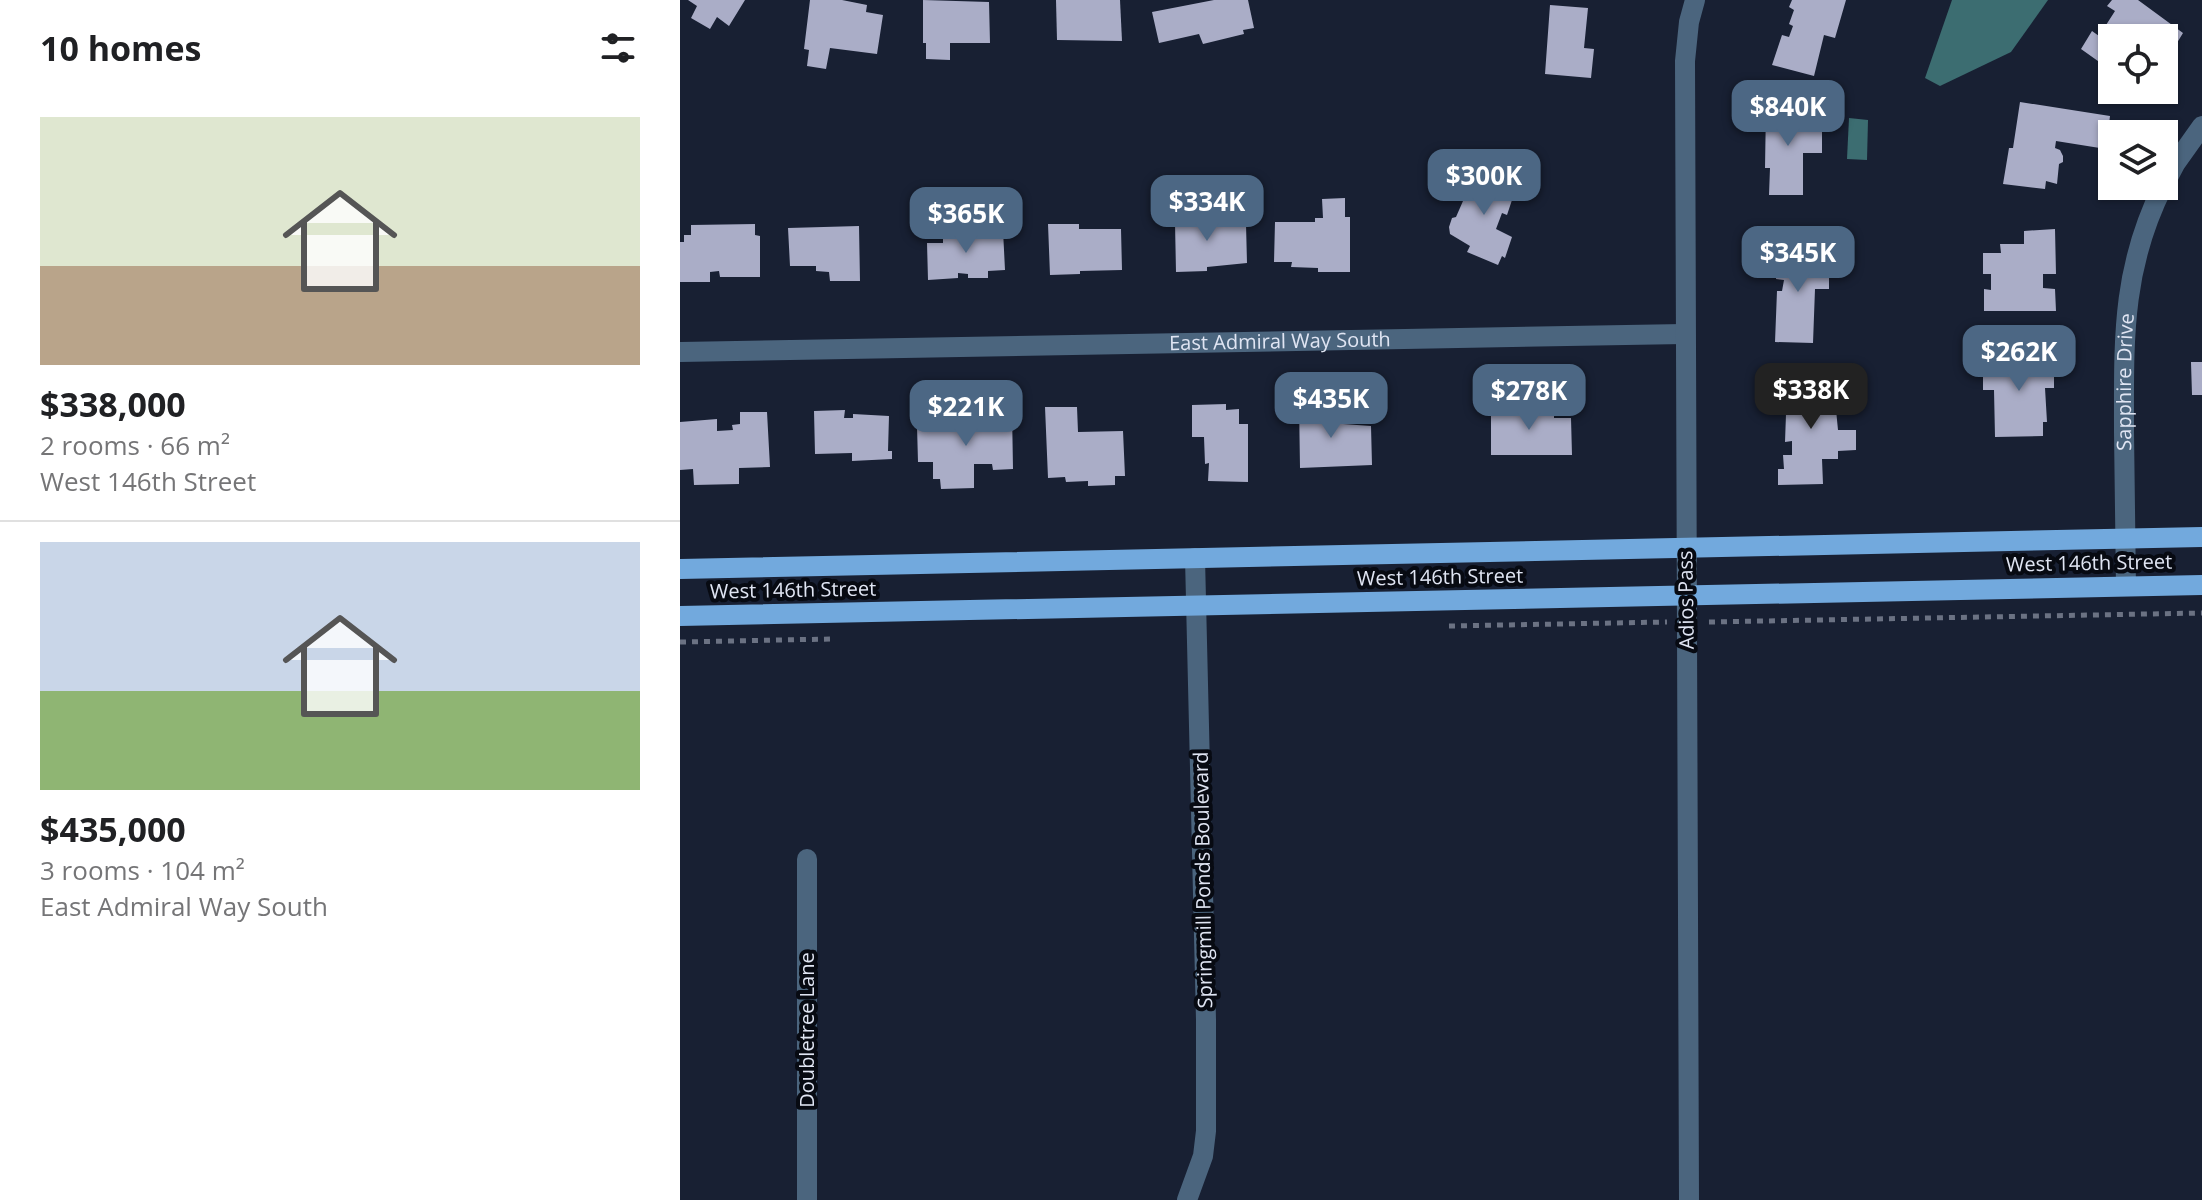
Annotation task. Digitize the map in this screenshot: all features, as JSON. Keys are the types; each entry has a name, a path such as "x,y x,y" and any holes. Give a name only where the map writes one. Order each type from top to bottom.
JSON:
{"main road":[{"name":"West 146th Street","path":"680,569 2202,537"},
{"name":"West 146th Street","path":"680,616 2202,585"}],"street":[{"name":"Adios Pass","path":"1689,1200 1685,61 1695,0"},
{"name":"Sapphire Drive","path":"2178,160 2202,126"},
{"name":"Sapphire Drive","path":"2126,586 2124,354 2127,299 2137,249 2158,200"},
{"name":"East Admiral Way South","path":"680,352 1684,334"},
{"name":"Springmill Ponds Boulevard","path":"1187,1200 1203,1156 1206,1131 1195,558"},
{"name":"Doubletree Lane","path":"807,859 807,1200"}],"path":[{"path":"1725,622 2202,613"}],"shaded area":[{"path":"1952,0 2048,0 2011,52 1940,86 1925,78"},
{"path":"1849,118 1868,120 1867,160 1847,159"}],"building":[{"path":"688,0 745,0 729,26 717,17 710,29 691,18 697,6"},
{"path":"810,0 842,0 867,5 866,12 883,15 877,54 830,48 826,69 807,66 809,50 804,49"},
{"path":"923,0 989,2 990,43 950,43 950,60 926,59"},
{"path":"1056,0 1120,0 1122,41 1057,40"},
{"path":"1214,0 1248,0 1254,28 1243,30 1244,34 1203,44 1199,34 1159,43 1152,12"},
{"path":"1792,0 1846,0 1835,38 1824,35 1814,76 1772,65 1782,35 1789,37 1793,26 1789,24 1794,10 1789,7"},
{"path":"2112,0 2138,0 2171,24 2107,24 2115,11 2107,6"},
{"path":"1550,5 1588,8 1584,48 1594,49 1591,78 1545,74"},
{"path":"2092,31 2098,35 2098,61 2081,49"},
{"path":"2020,102 2110,116 2110,120 2098,120 2098,148 2056,141 2055,148 2060,150 2063,162 2059,164 2057,184 2046,181 2045,189 2003,184 2009,148 2013,148"},
{"path":"1803,105 1803,130 1822,131 1822,153 1803,153 1803,195 1769,195 1770,168 1765,168 1766,106"},
{"path":"1477,169 1512,183 1509,191 1514,194 1507,215 1502,213 1496,229 1512,237 1505,258 1502,256 1498,265 1467,252 1470,246 1450,234 1452,218 1456,217"},
{"path":"1345,198 1345,217 1350,217 1350,272 1318,272 1318,268 1291,267 1292,262 1274,262 1275,222 1315,222 1315,218 1323,218 1322,199"},
{"path":"1179,206 1201,206 1201,225 1246,224 1247,263 1207,267 1207,271 1176,272 1175,223 1179,222"},
{"path":"755,224 755,235 760,236 760,277 720,277 719,271 710,272 710,282 680,282 680,242 684,242 684,235 691,235 691,225"},
{"path":"1048,224 1079,224 1079,229 1121,229 1122,270 1050,275"},
{"path":"859,226 860,281 830,281 829,272 816,271 816,266 790,266 788,228"},
{"path":"2055,229 2056,274 2043,274 2043,288 2055,289 2056,311 1984,311 1984,289 1991,290 1991,274 1983,274 1983,253 2001,253 2000,244 2024,244 2024,231"},
{"path":"1003,230 1005,270 988,271 988,278 968,278 968,274 958,273 958,278 928,280 927,243 943,243 943,231"},
{"path":"1778,248 1817,249 1816,266 1829,266 1829,289 1815,289 1813,343 1775,342 1777,291 1782,291 1784,280 1776,279"},
{"path":"2054,356 2054,388 2045,388 2047,422 2043,422 2043,436 1995,437 1994,390 1983,390 1983,357"},
{"path":"2191,362 2202,362 2202,395 2192,395"},
{"path":"1792,378 1833,379 1838,430 1856,430 1856,450 1838,451 1838,459 1822,459 1823,484 1778,485 1778,469 1784,469 1783,455 1792,455 1792,441 1785,442 1786,414 1778,415 1777,390 1792,390"},
{"path":"1299,402 1330,402 1329,423 1371,426 1372,465 1300,468"},
{"path":"1226,404 1226,410 1239,409 1239,424 1248,424 1248,482 1208,481 1209,463 1205,464 1204,437 1192,437 1192,405"},
{"path":"1524,404 1523,411 1554,411 1554,418 1571,418 1572,455 1491,455 1491,405"},
{"path":"1045,407 1077,407 1078,432 1123,431 1125,476 1115,476 1115,485 1088,486 1088,481 1066,482 1065,477 1048,478"},
{"path":"845,410 844,418 853,418 853,414 889,416 888,451 892,451 892,459 852,461 852,453 815,454 814,411"},
{"path":"1012,411 1013,469 993,470 992,464 974,464 974,488 941,489 940,479 933,479 933,462 918,462 917,426 957,421 957,417 975,417 976,424 983,424 984,431 991,431 991,412"},
{"path":"740,412 767,412 770,467 739,468 739,484 694,485 693,469 680,470 680,422 717,419 717,431 733,430 732,425 740,424"}]}
